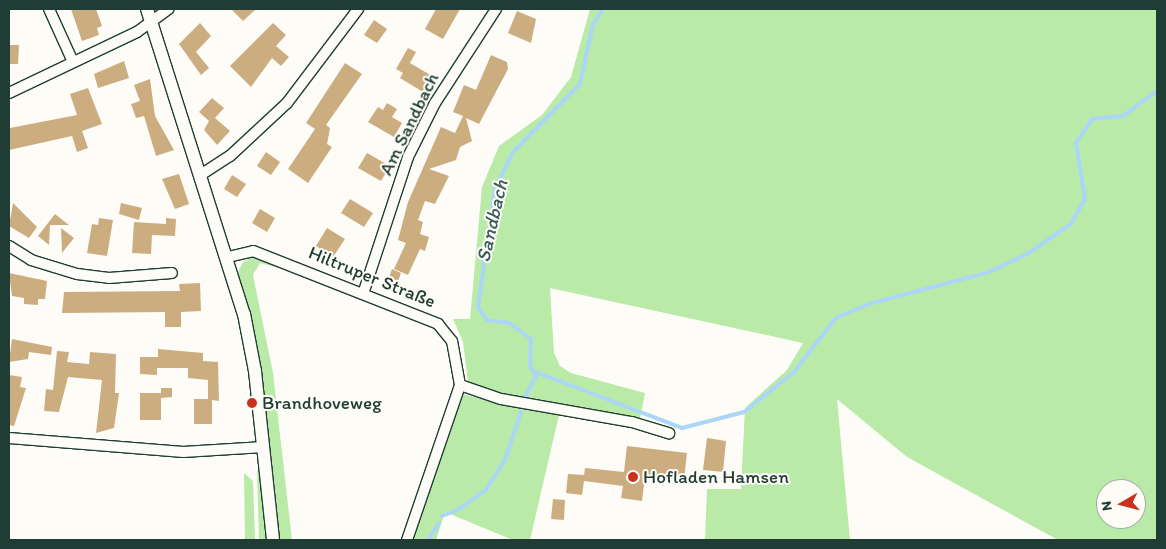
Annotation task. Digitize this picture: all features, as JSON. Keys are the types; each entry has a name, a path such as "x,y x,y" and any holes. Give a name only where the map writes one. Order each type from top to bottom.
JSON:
{"street":[{"path":"49,9 74,62"},
{"path":"146,9 228,257 252,355 264,447 273,540"},
{"path":"9,93 152,24 169,9"},
{"path":"202,174 230,156 287,103 358,9"},
{"name":"Am Sandbach","path":"364,292 408,158 434,103 496,9"},
{"path":"9,246 31,260 77,274 109,278 172,273"},
{"name":"Hiltruper Straße","path":"228,257 253,251 364,292 438,324 452,341 460,385 407,540"},
{"path":"460,385 500,399 669,433"},
{"path":"9,438 183,452 264,447"}],"green space":[{"path":"590,9 1157,9 1157,540 1058,540 907,457 837,399 850,540 705,540 707,489 741,489 745,408 787,370 803,343 550,288 554,353 560,366 571,373 645,393 640,419 584,408 559,415 530,540 513,540 445,512 436,540 412,540 462,394 529,410 531,403 501,397 468,382 463,342 453,319 470,319 482,187 499,146 542,115 571,77"},
{"path":"255,256 289,266 287,270 260,263 253,275 273,373 292,540 278,540 261,374 238,272 243,262"},
{"path":"257,470 261,480 267,540 259,540"},
{"path":"244,473 253,481 255,540 245,540"}],"building":[{"path":"71,9 96,9 102,26 97,28 99,35 82,41"},
{"path":"231,9 256,9 243,21"},
{"path":"436,9 460,9 443,39 425,29"},
{"path":"517,11 536,19 531,43 508,33"},
{"path":"374,20 387,29 377,43 364,35"},
{"path":"200,23 211,36 196,52 209,68 201,75 179,44"},
{"path":"273,23 286,35 276,46 289,57 281,66 272,58 251,87 230,66"},
{"path":"9,45 19,45 18,64 9,64"},
{"path":"408,48 416,52 410,63 432,76 423,92 400,78 403,73 396,69"},
{"path":"491,55 507,62 508,69 479,124 466,118 472,141 460,147 456,160 429,169 449,176 435,204 425,201 418,220 423,222 420,234 429,237 425,251 420,249 408,275 394,269 406,243 398,240 408,202 441,127 455,133 463,116 453,112 464,85 476,90"},
{"path":"124,61 129,78 98,88 94,74"},
{"path":"345,63 362,74 326,125 330,128 327,144 332,147 308,183 288,169 315,129 306,123"},
{"path":"150,79 155,116 174,150 156,156 144,116 136,118 131,104 140,101 134,85"},
{"path":"88,88 102,124 82,131 88,148 77,152 72,136 9,150 10,128 77,115 70,94"},
{"path":"212,98 224,108 215,118 230,131 217,145 204,130 209,121 199,112"},
{"path":"387,103 397,109 392,117 402,123 394,137 368,122 378,107 383,110"},
{"path":"266,152 280,162 271,175 257,166"},
{"path":"367,153 390,166 381,181 358,168"},
{"path":"179,174 189,204 175,209 162,179"},
{"path":"232,175 246,184 237,197 224,189"},
{"path":"350,199 373,213 364,227 341,213"},
{"path":"13,203 37,227 29,238 9,226"},
{"path":"121,203 142,208 139,220 119,214"},
{"path":"260,209 275,218 267,232 252,223"},
{"path":"55,214 69,225 50,225 49,245 38,236"},
{"path":"99,218 113,220 107,256 87,253 92,224 98,225"},
{"path":"166,218 176,219 175,236 152,235 151,254 132,253 134,222 166,224"},
{"path":"61,228 74,238 62,253"},
{"path":"327,228 345,239 333,257 316,246"},
{"path":"392,269 401,273 397,284 388,280"},
{"path":"9,273 47,281 45,299 38,299 38,305 24,304 24,298 12,296"},
{"path":"200,283 201,311 181,312 181,327 165,327 165,312 62,313 64,292 180,291 179,284"},
{"path":"12,339 52,347 51,355 29,352 28,359 9,362"},
{"path":"158,349 203,353 203,361 218,362 219,401 212,400 212,424 194,424 194,399 208,399 208,380 188,378 188,368 157,368 157,375 140,374 140,357 158,357"},
{"path":"57,351 69,352 67,362 89,364 90,352 116,354 115,393 119,393 114,428 96,433 102,380 68,377 59,412 44,411 46,389 53,390"},
{"path":"9,375 22,377 20,387 26,388 14,426 9,425"},
{"path":"161,388 172,388 172,397 161,398"},
{"path":"140,393 161,393 161,420 140,420"},
{"path":"707,438 726,441 723,472 703,470"},
{"path":"627,446 687,453 684,480 645,476 642,501 621,498 623,486 584,481 582,495 566,493 568,474 584,475 585,468 624,472"},
{"path":"553,499 565,500 564,520 551,519"}],"waterway":[{"name":"Sandbach","path":"524,399 536,376 530,365 531,339 509,323 487,320 478,307 495,189 513,152 580,84 593,24 603,9"},
{"path":"533,371 682,428 744,412 794,372 836,318 869,304 989,272 1027,254 1071,224 1085,199 1076,143 1092,119 1123,116 1157,91"},
{"name":"Sandbach","path":"442,516 458,510 486,490 505,460 521,412"},
{"name":"Sandbach","path":"428,540 439,523"}],"place":[{"name":"Brandhoveweg","path":"252,403"},
{"name":"Hofladen Hamsen","path":"633,477"}]}
